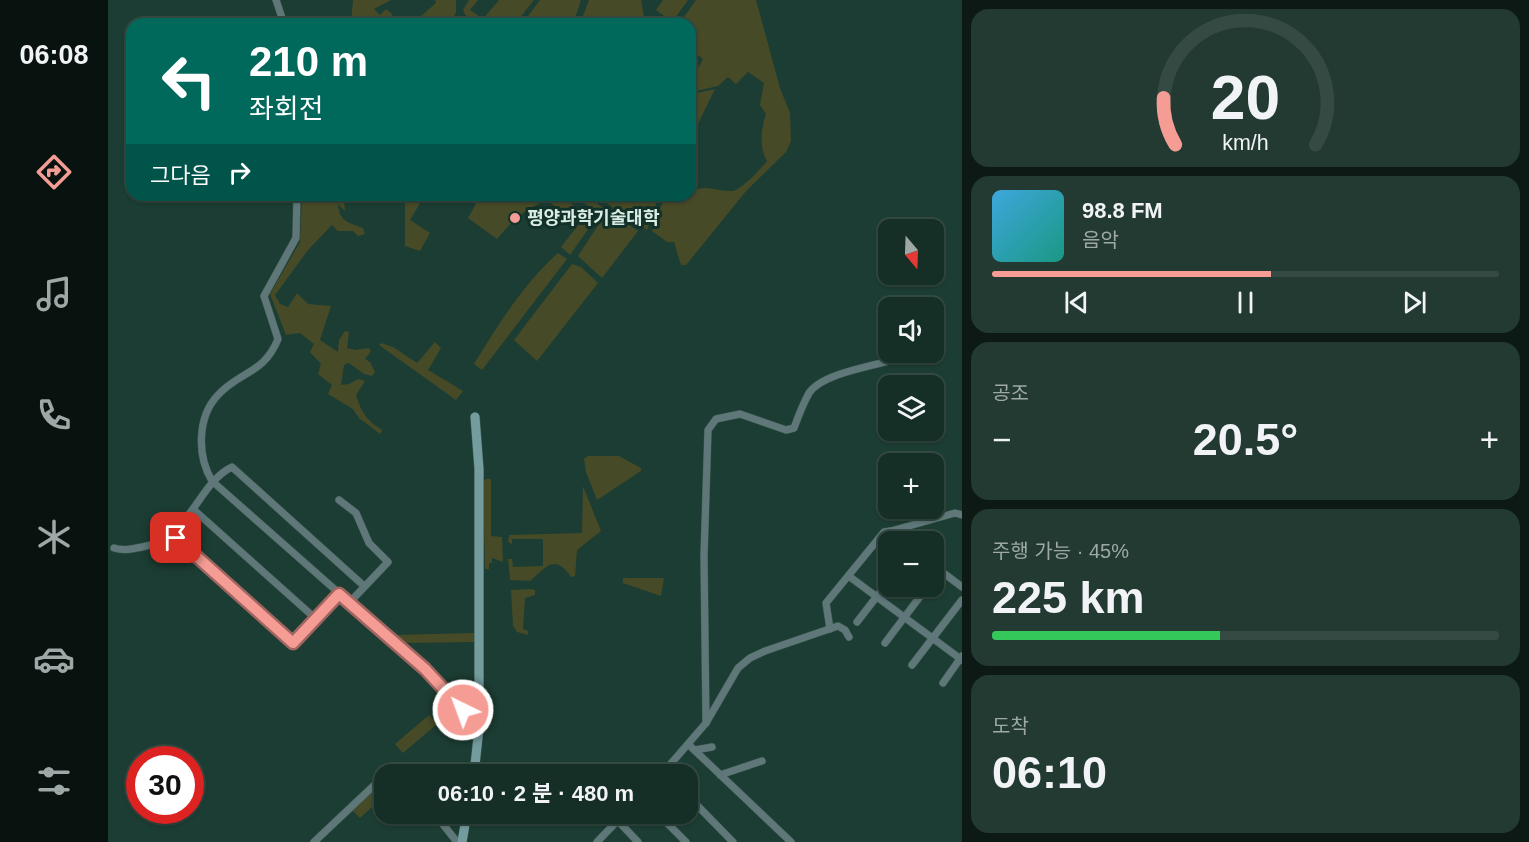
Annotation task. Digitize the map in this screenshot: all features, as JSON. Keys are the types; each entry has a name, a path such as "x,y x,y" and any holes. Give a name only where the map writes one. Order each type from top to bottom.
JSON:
{"street":[{"path":"276,0 283,18"},
{"path":"297,201 296,238 264,296 278,334 274,349 256,370 219,393 204,420 203,457 206,471 214,483 425,669 479,728"},
{"path":"706,723 704,556 708,430 716,419 740,414 786,430 794,428 815,386 838,375 882,363"},
{"path":"475,417 479,469 479,728 475,764"},
{"path":"114,548 129,549 159,544 194,510 223,473 232,467 364,586"},
{"path":"339,500 356,513 369,543 388,562 350,602"},
{"path":"194,510 316,619"},
{"path":"891,531 955,513 962,515"},
{"path":"172,532 293,643 339,594"},
{"path":"830,629 826,603 850,577 878,540"},
{"path":"944,574 962,587"},
{"path":"850,577 961,658 943,683"},
{"path":"857,622 877,597"},
{"path":"885,643 920,597"},
{"path":"912,665 962,600"},
{"path":"674,764 692,748 738,668 750,658 838,626 845,630 849,637"},
{"path":"692,748 712,747"},
{"path":"692,748 791,842"},
{"path":"720,774 762,761"},
{"path":"314,842 349,813 374,787"},
{"path":"698,806 733,842"},
{"path":"443,824 457,842"},
{"path":"462,842 465,824"},
{"path":"597,842 614,824"},
{"path":"622,824 638,842"},
{"path":"668,824 686,842"}],"green space":[{"path":"353,0 391,0 374,9 380,15 386,9 392,14 392,18 352,18"},
{"path":"435,0 456,0 456,12 453,18 419,18 436,3"},
{"path":"469,0 478,0 470,10 482,18 468,18 463,10"},
{"path":"499,0 534,0 520,18 484,18"},
{"path":"540,0 581,0 575,18 526,18"},
{"path":"589,0 641,0 644,16 647,18 582,18"},
{"path":"663,0 688,0 675,18 667,18 656,10"},
{"path":"696,0 756,0 780,88 790,113 791,141 786,152 747,190 686,265 681,265 674,242 667,242 652,231 663,201 696,201 696,190 703,188 736,190 751,179 767,161 764,156 762,138 766,114 760,105 764,83 748,72 736,84 728,77 718,86 696,91 696,72 703,59 696,54 696,18 683,18"},
{"path":"715,89 696,128 696,96 697,93"},
{"path":"302,201 344,201 345,211 338,204 340,215 350,223 363,228 365,234 358,236 353,231 338,231 332,225 308,250 275,295 280,304 288,307 297,293 308,304 331,306 320,340 338,352 339,340 345,331 349,332 347,348 356,350 369,348 371,351 365,359 370,362 375,372 372,376 364,374 349,363 344,365 341,385 358,379 365,381 356,395 365,416 382,430 380,434 359,418 353,409 328,394 332,385 318,374 321,364 310,352 314,344 300,333 286,335 270,294 300,242"},
{"path":"405,201 421,201 410,220 430,233 420,251 405,246"},
{"path":"472,201 545,201 523,214 497,239 468,218 476,204"},
{"path":"548,201 568,201 589,217 591,225 570,255 561,247 579,224"},
{"path":"581,201 593,201 638,231 602,278 578,256 601,221 597,212"},
{"path":"604,201 657,201 647,230"},
{"path":"558,253 567,259 482,370 474,364 492,334 523,291"},
{"path":"572,264 581,267 598,283 537,361 514,340"},
{"path":"435,342 441,348 428,370 463,391 456,400 379,345 381,343 393,347 417,363"},
{"path":"588,456 619,456 641,468 641,471 597,500 586,472 584,459"},
{"path":"491,479 491,536 502,537 503,562 492,558 489,569 485,569 483,481"},
{"path":"583,486 601,531 577,550 575,576 571,577 560,565 555,564 545,568 530,581 510,580 508,559 512,559 513,567 543,566 543,539 512,539 512,544 508,542 509,535 582,533"},
{"path":"623,578 664,578 661,596 623,583"},
{"path":"511,590 535,590 535,595 525,598 523,629 528,631 528,635 517,632 513,626"},
{"path":"474,633 474,642 402,643 393,635"},
{"path":"429,715 437,724 403,753 395,744"},
{"path":"374,788 374,805 360,818 351,809"}],"place":[{"name":"평양과학기술대학","path":"515,218"}],"route":[{"path":"176,538 293,643 339,594 425,669 463,710"}]}
